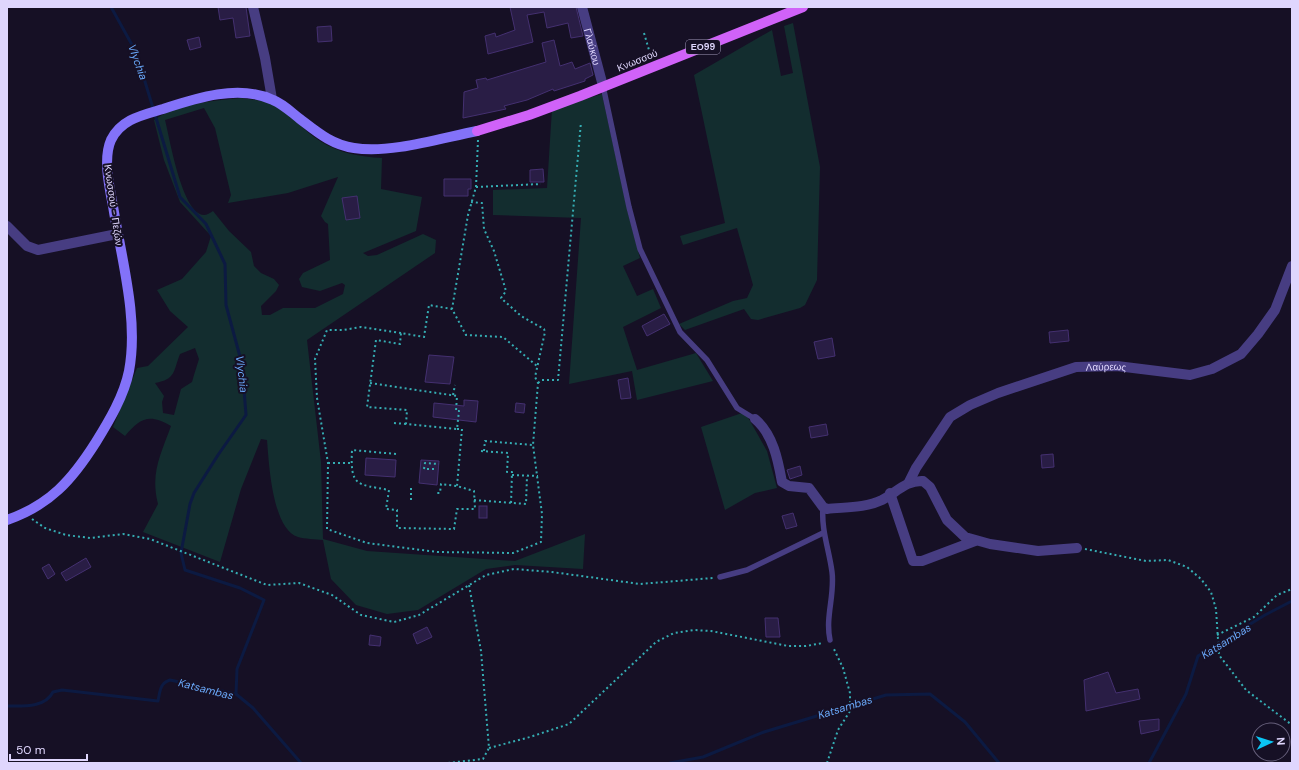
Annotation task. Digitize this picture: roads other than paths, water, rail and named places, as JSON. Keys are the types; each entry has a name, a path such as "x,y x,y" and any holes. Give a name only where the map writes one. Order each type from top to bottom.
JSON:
{"main road":[{"name":"Κνωσσού","path":"477,131 529,115 726,39 803,7"},
{"name":"Κνωσσού - Πεζών","path":"7,520 24,513 48,499 72,477 111,417 128,377 131,359 132,328 109,179 110,144 114,134 123,124 159,110 203,97 236,93 252,94 272,99 323,137 339,144 354,148 380,149 477,131"}],"street":[{"path":"253,7 265,58 272,99"},
{"name":"Γλαύκου","path":"582,7 603,86"},
{"path":"7,226 27,246 38,250 117,234"},
{"name":"Λαύρεως","path":"909,482 916,468 950,417 970,405 998,393 1076,367 1117,366 1190,374 1212,369 1240,354 1258,334 1275,310 1292,266"},
{"path":"755,419 764,429 773,445 782,482 789,486 809,488 823,507 864,506 883,499 909,482 923,481 930,487 947,520 965,537 975,541 1038,551 1077,548"},
{"path":"890,493 913,561 922,561 975,541"}],"lane":[{"path":"603,86 627,200 640,248 680,332 707,360 737,408 755,419"},
{"path":"823,507 823,533 832,573 828,624 830,640"},
{"path":"720,577 748,570 823,533"}],"waterway":[{"name":"Vlychia","path":"111,7 136,52 180,197 206,224 225,264 226,305 242,364 246,415 194,493 190,504 181,553 185,570 240,588 264,600 237,669 236,694"},
{"name":"Katsambas","path":"1149,763 1186,694 1198,656 1265,615 1292,601"},
{"name":"Katsambas","path":"7,706 33,705 45,701 53,692 62,690 158,701 162,685 170,680 236,694 253,708 301,763"},
{"name":"Katsambas","path":"670,763 703,757 764,732 886,695 930,694 965,722 999,763"}]}
